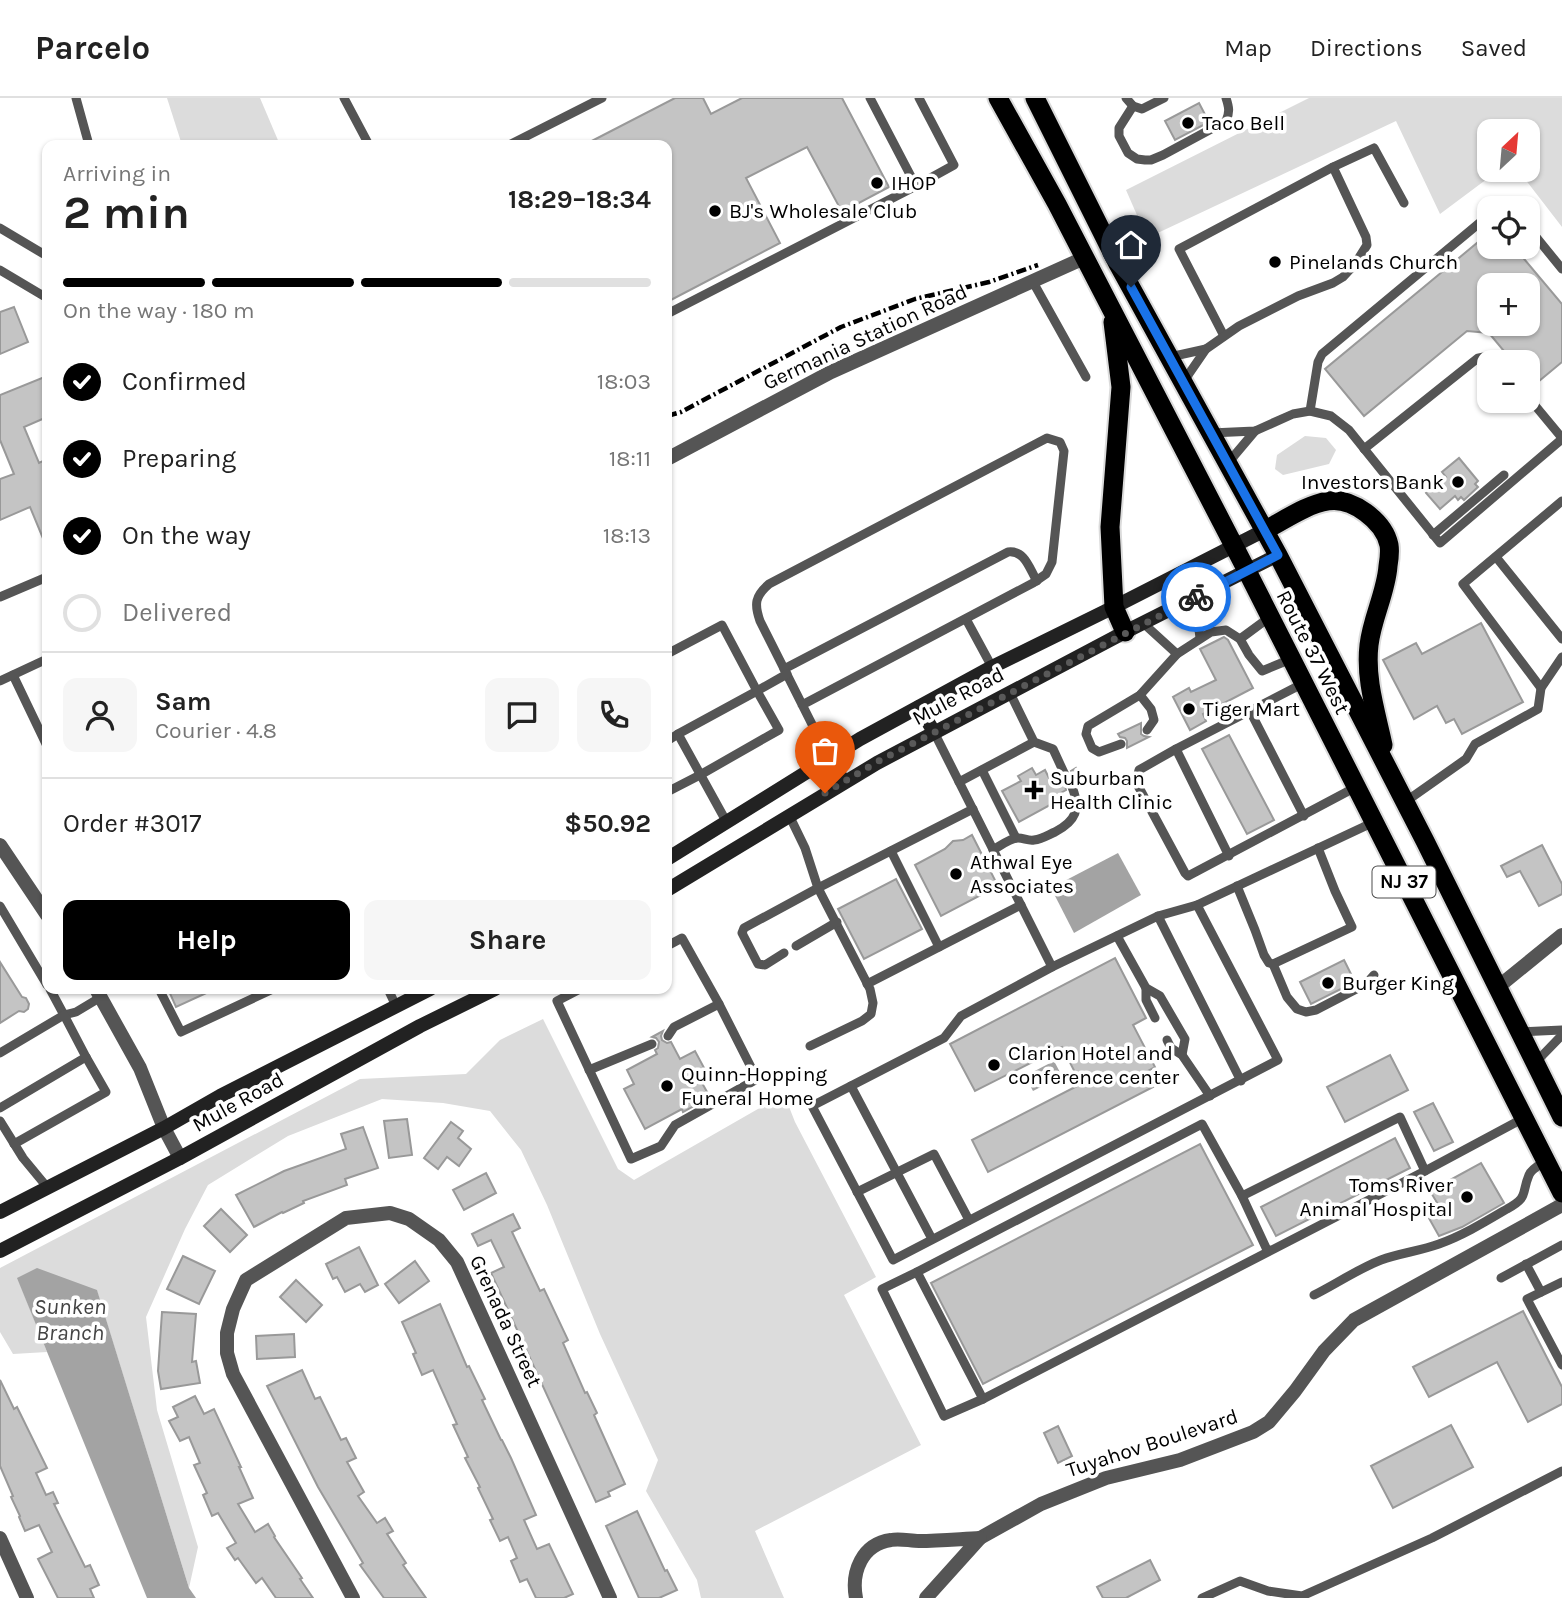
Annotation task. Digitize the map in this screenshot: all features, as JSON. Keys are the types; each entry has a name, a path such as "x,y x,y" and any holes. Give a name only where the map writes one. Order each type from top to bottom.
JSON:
{"highway":[{"name":"Route 37 West","path":"998,98 1057,204 1247,571 1562,1193"},
{"name":"Route 37 West","path":"1034,98 1118,264 1278,555 1562,1117"},
{"path":"1112,310 1121,387 1110,527 1114,607 1125,632"},
{"path":"1265,530 1313,505 1332,500 1355,505 1369,514 1389,543 1388,567 1369,643 1368,676 1390,774"}],"main road":[{"name":"Mule Road","path":"672,856 860,738 992,667 1265,530"},
{"name":"Mule Road","path":"672,887 877,762 1278,555"},
{"path":"919,707 934,732"},
{"path":"829,758 844,782"},
{"name":"Mule Road","path":"0,1212 420,994"},
{"name":"Mule Road","path":"0,1251 485,994"}],"street":[{"name":"Germania Station Road","path":"672,456 831,372 1084,258"},
{"path":"0,845 42,908"},
{"path":"1498,987 1562,935"},
{"path":"100,994 140,1068 164,1128 180,1158"},
{"name":"Tuyahov Boulevard","path":"926,1598 980,1538 1041,1504 1106,1479 1180,1460 1253,1432 1269,1422 1324,1351 1354,1320 1562,1205"},
{"name":"Grenada Street","path":"353,1598 233,1374 226,1353 227,1333 233,1309 246,1280 346,1218 390,1213 409,1219 439,1240 457,1262 610,1598"},
{"path":"0,1538 27,1598"},
{"name":"Tuyahov Boulevard","path":"856,1598 854,1583 859,1563 872,1546 892,1540 980,1538"}],"lane":[{"path":"76,98 88,140"},
{"path":"344,98 366,140"},
{"path":"519,140 602,98"},
{"path":"870,98 916,186"},
{"path":"672,311 954,165 919,98"},
{"path":"1126,98 1133,106 1142,109 1164,98"},
{"path":"1133,106 1119,128 1119,136 1128,153 1137,159 1151,160 1220,126 1229,116 1226,98"},
{"path":"1224,336 1179,248 1374,148 1404,203"},
{"path":"1183,382 1206,349 1224,336 1280,304 1332,284 1355,264 1367,245 1366,237 1333,167"},
{"path":"1310,411 1318,362 1322,354 1477,225"},
{"path":"0,228 42,253"},
{"path":"1540,242 1562,269"},
{"path":"0,270 42,295"},
{"path":"1033,282 1086,377"},
{"path":"1170,358 1206,349"},
{"path":"1364,449 1477,359"},
{"path":"1211,433 1255,431 1293,414 1310,411 1331,416 1349,430 1440,543 1562,439 1540,412"},
{"path":"1228,463 1255,431"},
{"path":"803,705 1046,574 1052,562 1064,451 1060,442 1047,438 769,584 760,592 755,607 760,621 829,758"},
{"path":"1433,535 1504,475"},
{"path":"1541,688 1464,584 1562,501"},
{"path":"672,737 757,691 786,671 1008,552 1020,554 1037,581"},
{"path":"1496,556 1562,639"},
{"path":"0,597 42,579"},
{"path":"1195,597 1200,638"},
{"path":"1240,639 1270,617"},
{"path":"966,619 992,667"},
{"path":"1143,623 1177,653"},
{"path":"672,651 722,625 779,730 672,789"},
{"path":"1121,744 1099,752 1092,748 1086,734 1088,726 1140,695 1177,653 1211,632 1226,630 1240,639 1262,671 1291,659"},
{"path":"1405,802 1466,759 1475,744 1538,709 1541,688 1562,657"},
{"path":"0,681 42,661"},
{"path":"13,675 42,736"},
{"path":"1304,683 1139,770 1136,782 1188,876 1356,787"},
{"path":"1010,693 1034,742 1053,749 1065,775"},
{"path":"1140,695 1151,709 1154,720 1147,730"},
{"path":"1250,710 1304,816"},
{"path":"934,732 1052,967"},
{"path":"678,734 726,821"},
{"path":"959,782 1034,742"},
{"path":"1176,749 1229,856"},
{"path":"982,771 1016,838"},
{"path":"993,850 1016,838 1038,840 1072,821 1077,805 1072,787"},
{"path":"784,953 765,965 758,964 742,933 744,928 973,810"},
{"path":"789,815 805,848 818,888 867,984 873,1003 871,1014 862,1021 810,1046"},
{"path":"1197,905 1278,1060 893,1260 812,1106 944,1038 961,1016 1052,967 1158,916 1197,905 1374,822"},
{"path":"1237,886 1269,964 1352,927 1318,848"},
{"path":"891,851 939,947"},
{"path":"867,984 1021,905"},
{"path":"0,906 42,977"},
{"path":"1158,916 1241,1081"},
{"path":"796,946 837,922"},
{"path":"1116,936 1146,988 1146,1000 1155,1018"},
{"path":"570,994 557,1001 631,1158 661,1146 675,1125 757,1079 719,1003 682,939 672,944"},
{"path":"1273,964 1287,997 1297,1009 1306,1012 1316,1010 1366,984 1374,975"},
{"path":"1146,988 1160,996 1185,1039 1182,1055"},
{"path":"14,1143 106,1092 52,994"},
{"path":"0,1053 64,1015 76,1012 98,994"},
{"path":"162,994 181,1032 262,994"},
{"path":"390,994 396,1006"},
{"path":"668,1036 674,1027 719,1003"},
{"path":"1520,1032 1562,1032"},
{"path":"1535,1063 1562,1032"},
{"path":"1167,1040 1171,1048 1182,1055 1210,1096"},
{"path":"589,1070 652,1044"},
{"path":"0,1108 86,1058"},
{"path":"851,1086 932,1239"},
{"path":"1242,1196 1400,1118 1425,1171"},
{"path":"1268,1252 1242,1196 1202,1124 882,1289 944,1416 983,1399 1268,1252 1425,1171 1524,1118"},
{"path":"0,1121 47,1187"},
{"path":"857,1192 934,1154 969,1220"},
{"path":"1314,1295 1378,1261 1438,1245 1509,1208 1524,1194 1534,1169 1546,1161"},
{"path":"1501,1278 1562,1245"},
{"path":"1526,1264 1541,1292"},
{"path":"917,1272 983,1399"},
{"path":"1562,1282 1527,1299 1562,1365"},
{"path":"1202,1598 1240,1581 1268,1591 1302,1596 1433,1538 1562,1471"}],"shaded area":[{"path":"167,98 260,98 278,140 180,140"},
{"path":"1309,98 1562,98 1562,227 1527,182 1540,182 1540,119 1477,119 1477,182 1483,182 1440,214 1396,121 1147,238 1126,190"},
{"path":"1305,436 1326,438 1336,450 1329,464 1283,475 1275,469 1277,455"},
{"path":"543,1019 618,1169 634,1180 784,1094 795,1122 876,1277 844,1295 921,1445 755,1531 784,1598 701,1598 697,1580 646,1491 658,1460 600,1334 547,1205 521,1150 490,1111 443,1103 382,1099 288,1136 208,1185 185,1229 146,1317 157,1410 198,1547 189,1588 97,1291 18,1279 47,1352 13,1354 0,1332 0,1268 360,1079 466,1074 500,1040"}],"water":[{"path":"1118,853 1141,895 1074,933 1051,888"},
{"path":"1054,1061 1062,1076 1033,1091 1025,1076"},
{"name":"Sunken Branch","path":"37,1268 97,1290 189,1588 196,1598 147,1598 17,1278"}],"building":[{"name":"BJ's Wholesale Club","path":"675,98 703,98 711,114 742,98 842,98 889,187 842,212 807,147 746,178 780,243 672,299 672,140 594,140"},
{"name":"Taco Bell","path":"1199,103 1209,122 1175,140 1165,121"},
{"path":"1477,243 1477,259 1524,259 1536,273 1477,273 1477,332 1467,331 1364,416 1325,369"},
{"path":"1540,278 1562,304 1562,362 1540,380 1540,350 1503,350 1491,336 1540,336"},
{"path":"14,307 28,342 0,354 0,312"},
{"path":"42,378 42,419 24,427 39,463 42,462 42,536 30,507 0,520 0,479 14,474 0,440 0,395"},
{"name":"Investors Bank","path":"1459,458 1478,481 1475,484 1478,487 1464,500 1461,497 1458,500 1455,496 1440,509 1426,493 1446,477 1442,472"},
{"path":"1481,623 1523,702 1462,734 1454,719 1446,723 1437,706 1414,719 1383,660 1416,643 1422,654"},
{"path":"1224,637 1253,688 1203,714 1206,721 1190,730 1173,697 1189,688 1191,692 1216,680 1200,649"},
{"path":"1141,723 1141,734 1149,737 1127,748 1127,741 1118,734"},
{"path":"1229,735 1274,820 1247,834 1202,749"},
{"path":"1032,768 1036,775 1045,770 1051,782 1059,778 1064,782 1069,781 1065,785 1066,790 1059,794 1061,799 1019,822 1002,791 1021,781 1018,776"},
{"path":"1076,768 1083,781 1078,784 1074,780 1069,781 1071,771"},
{"name":"Athwal Eye Associates","path":"972,835 998,886 941,916 915,865 945,849 953,841"},
{"path":"1542,845 1562,884 1562,894 1539,906 1520,871 1507,877 1501,866"},
{"path":"896,879 922,929 864,959 838,909"},
{"name":"Clarion Hotel and conference center","path":"1115,958 1146,1018 1133,1025 1155,1067 1146,1072 1153,1087 988,1172 972,1140 1081,1084 1062,1047 975,1091 950,1044"},
{"name":"Burger King","path":"1344,960 1355,982 1311,1004 1300,982"},
{"path":"0,962 29,1004 24,1012 19,1011 0,1023"},
{"path":"170,994 204,994 176,1007"},
{"name":"Quinn-Hopping Funeral Home","path":"663,1031 662,1040 671,1042 680,1059 695,1051 710,1079 702,1083 710,1097 645,1129 624,1089 634,1084 627,1070 657,1054 655,1050 659,1042 652,1037"},
{"path":"1390,1055 1408,1090 1345,1122 1327,1087"},
{"path":"1433,1103 1453,1142 1434,1151 1414,1112"},
{"path":"407,1119 412,1155 389,1158 384,1121"},
{"path":"451,1122 463,1131 458,1138 471,1149 459,1166 447,1157 438,1169 424,1158"},
{"path":"363,1127 378,1168 345,1179 347,1185 303,1201 304,1203 254,1227 236,1195 284,1171 346,1149 341,1134"},
{"path":"1395,1138 1410,1168 1276,1236 1261,1207"},
{"path":"1200,1144 1253,1245 983,1384 931,1283"},
{"name":"Toms River Animal Hospital","path":"1481,1163 1504,1203 1462,1227 1439,1236 1426,1213 1439,1206 1430,1191"},
{"path":"486,1173 496,1193 464,1210 453,1190"},
{"path":"221,1209 247,1235 230,1252 204,1226"},
{"path":"513,1214 520,1228 512,1232 540,1291 544,1289 568,1340 563,1343 597,1413 594,1415 625,1484 608,1492 610,1496 596,1502 491,1273 504,1267 491,1240 478,1246 472,1234"},
{"path":"359,1247 378,1285 365,1292 360,1284 345,1292 337,1277 333,1279 326,1264"},
{"path":"183,1256 215,1271 199,1304 167,1289"},
{"path":"415,1261 429,1281 399,1303 385,1284"},
{"path":"296,1280 322,1305 306,1322 280,1297"},
{"path":"440,1304 536,1515 524,1520 537,1549 549,1544 573,1594 564,1598 536,1598 527,1579 520,1582 511,1561 517,1558 508,1537 500,1541 490,1520 493,1519 453,1425 457,1424 433,1370 422,1375 413,1354 416,1353 402,1322"},
{"path":"1523,1311 1562,1387 1562,1404 1528,1422 1497,1362 1429,1397 1413,1367"},
{"path":"162,1312 196,1314 192,1362 196,1361 200,1383 161,1389 158,1371"},
{"path":"294,1334 295,1357 257,1359 256,1336"},
{"path":"302,1370 315,1399 320,1397 341,1440 346,1438 356,1458 347,1462 364,1492 358,1496 377,1523 385,1518 393,1531 387,1534 406,1563 403,1565 426,1598 384,1598 360,1565 363,1563 318,1487 267,1386"},
{"path":"0,1380 14,1409 17,1407 47,1468 36,1473 46,1495 53,1492 58,1503 54,1504 85,1567 90,1565 99,1585 90,1589 94,1598 58,1598 38,1559 52,1552 39,1525 25,1531 0,1466"},
{"path":"195,1396 204,1414 214,1409 241,1467 253,1498 238,1504 255,1532 268,1524 313,1598 276,1598 262,1578 256,1583 227,1548 236,1543 218,1513 212,1516 203,1495 207,1493 194,1465 200,1463 189,1437 180,1441 169,1421 178,1417 173,1407"},
{"path":"1451,1425 1473,1467 1393,1508 1371,1466"},
{"path":"1058,1426 1072,1456 1058,1463 1044,1433"},
{"path":"637,1511 665,1571 667,1570 677,1590 659,1598 639,1598 606,1526"},
{"path":"1150,1560 1160,1580 1126,1598 1103,1598 1097,1587"}],"railway":[{"path":"672,415 841,327 915,299 989,282 1038,265"}],"way so far":[{"path":"825,793 877,762 1196,597"}],"place":[{"name":"Taco Bell","path":"1188,123"},
{"name":"IHOP","path":"877,183"},
{"name":"BJ's Wholesale Club","path":"715,211"},
{"name":"Pinelands Church","path":"1275,262"},
{"name":"Investors Bank","path":"1458,482"},
{"name":"Tiger Mart","path":"1189,709"},
{"name":"Suburban Health Clinic","path":"1034,790"},
{"name":"Athwal Eye Associates","path":"956,874"},
{"name":"Burger King","path":"1328,983"},
{"name":"Clarion Hotel and conference center","path":"994,1065"},
{"name":"Quinn-Hopping Funeral Home","path":"667,1086"},
{"name":"Toms River Animal Hospital","path":"1467,1197"}],"route":[{"path":"1131,287 1278,555 1196,597"}]}
